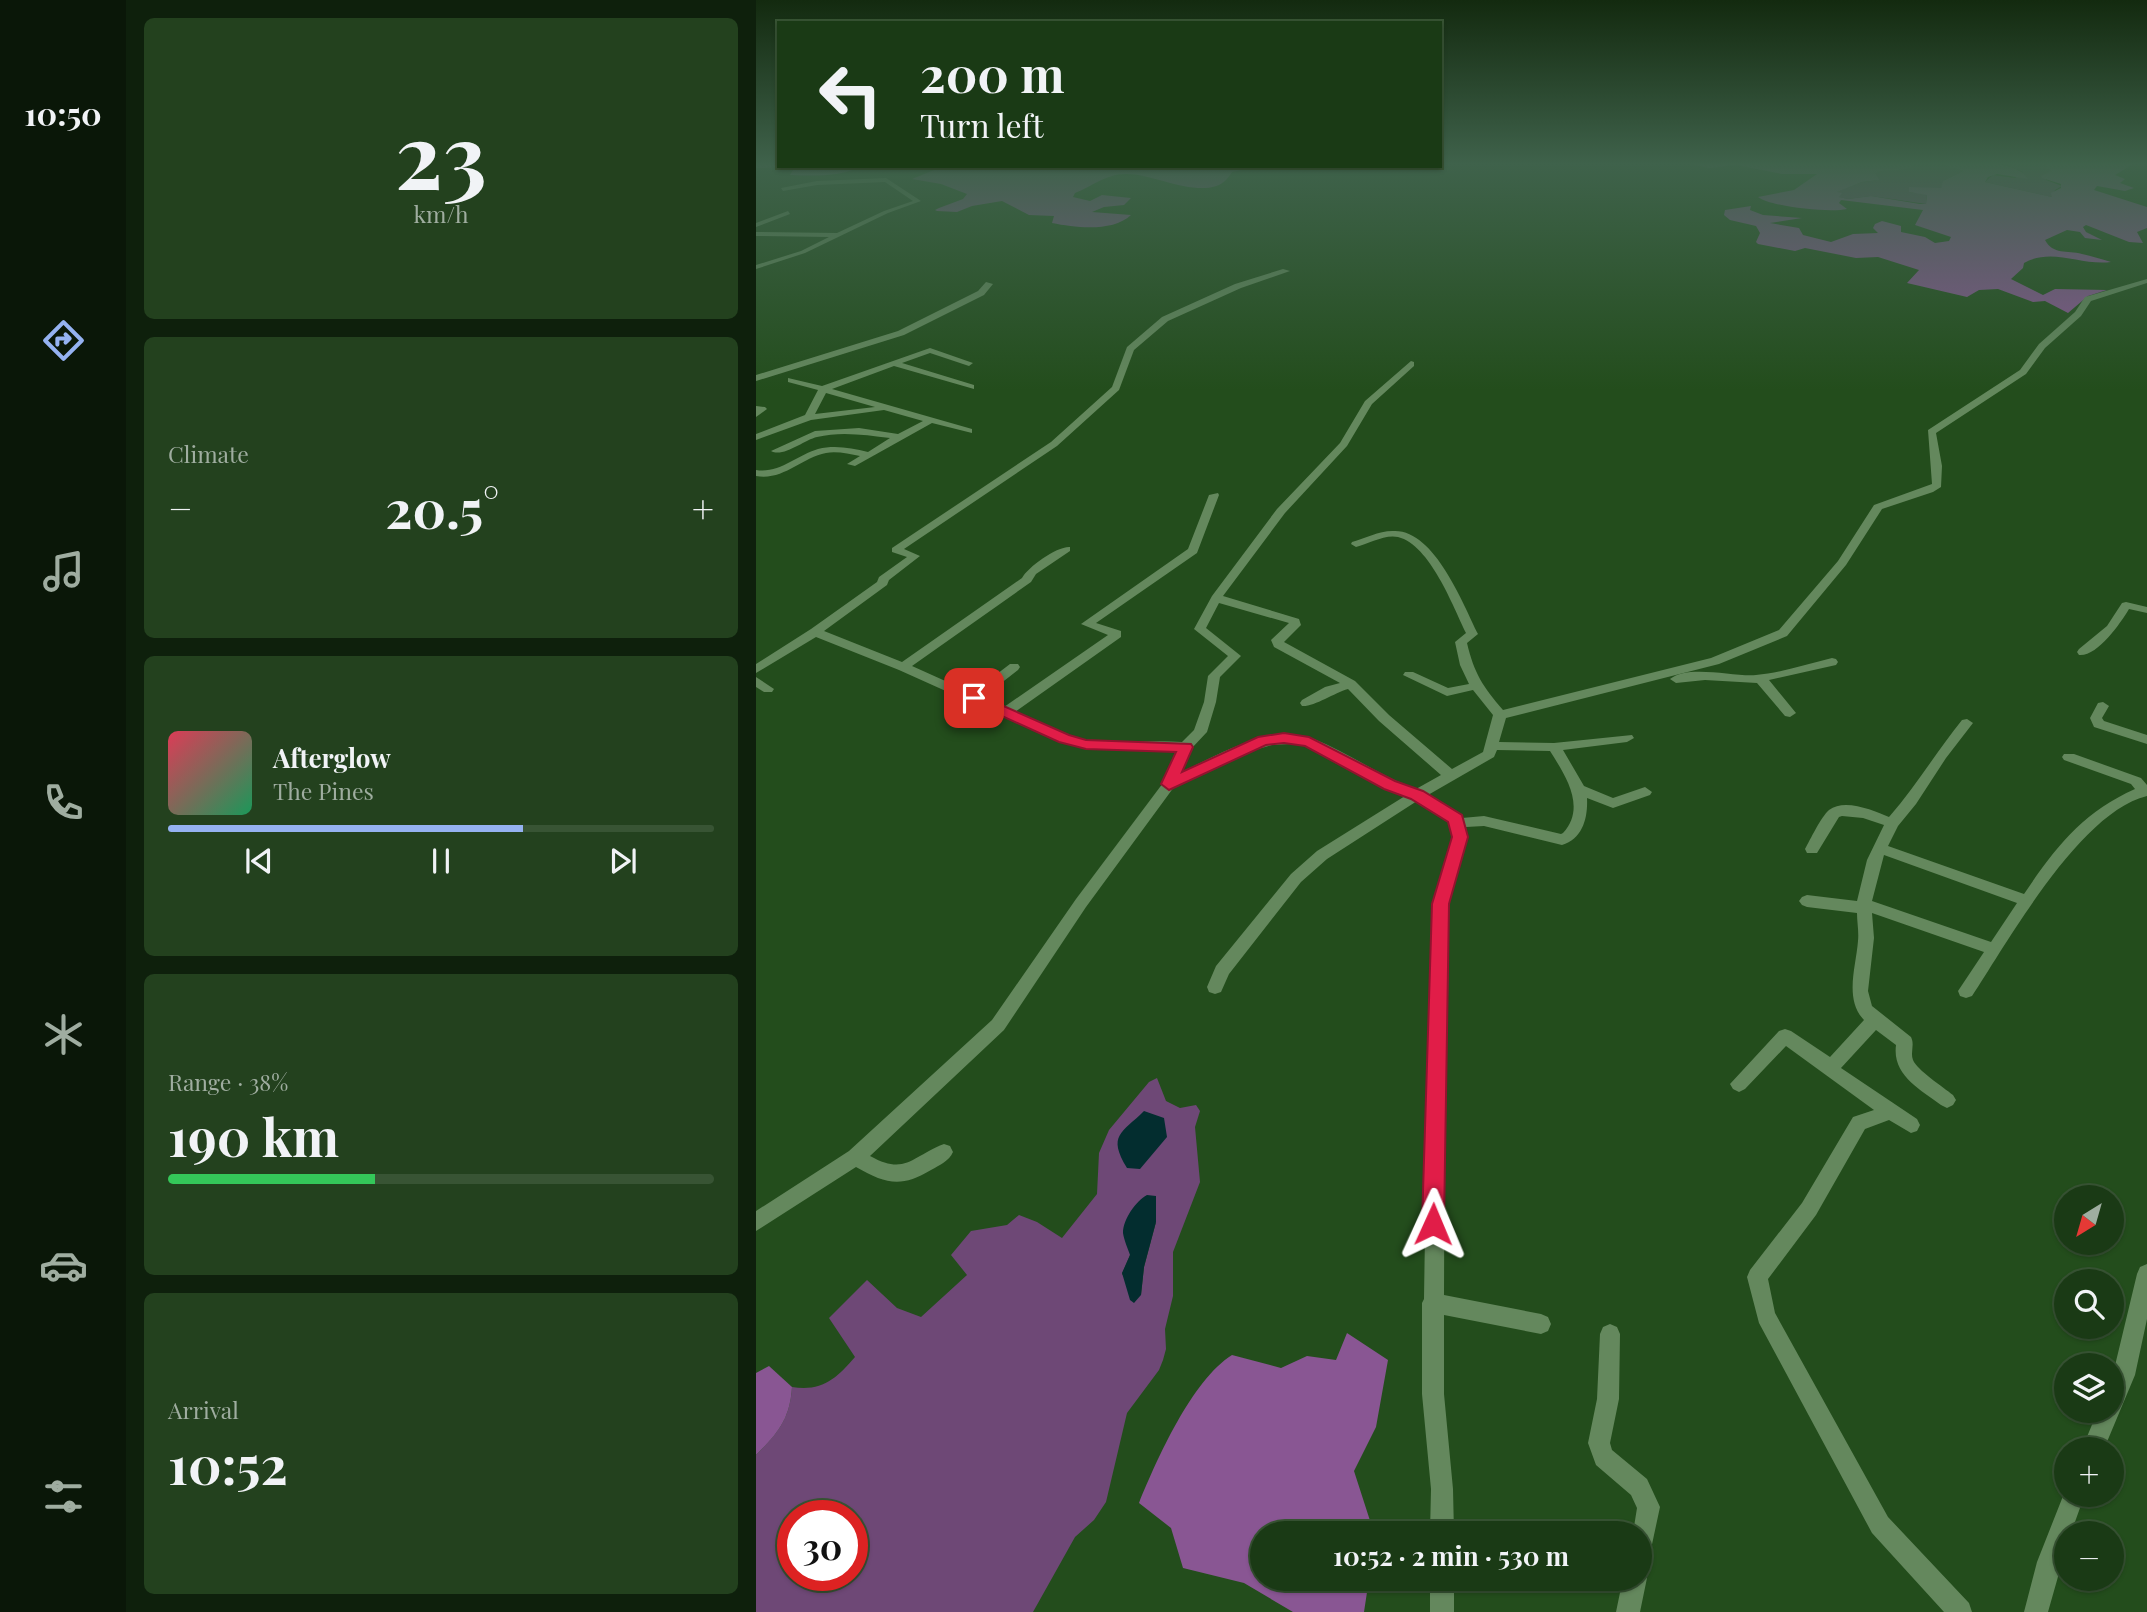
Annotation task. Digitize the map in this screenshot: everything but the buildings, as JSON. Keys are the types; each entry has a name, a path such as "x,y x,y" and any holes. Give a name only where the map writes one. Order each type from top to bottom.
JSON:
{"street":[{"path":"756,267 833,239"},
{"path":"756,669 815,632 883,583 883,579 915,556 896,550 1054,444 1118,386 1132,347 1165,319 1238,286 1286,271"},
{"path":"1500,715 1714,661 1783,632 1842,564 1878,507 1937,485 1937,466 1931,432 2023,372 2042,346 2078,314 2088,299 2147,281"},
{"path":"756,378 901,333 981,293 989,284"},
{"path":"809,417 823,389 930,350 969,363"},
{"path":"894,363 971,387"},
{"path":"756,1222 856,1157 998,1025 1081,903 1169,784 1185,747 1200,732 1210,702 1214,676 1235,656 1200,629 1216,598 1280,511 1314,479 1344,444 1368,403 1411,364"},
{"path":"791,380 969,431"},
{"path":"756,437 809,417 888,408"},
{"path":"852,464 932,420"},
{"path":"776,451 815,434 859,431 899,438"},
{"path":"756,444 802,459"},
{"path":"756,473 767,475 819,452 839,449 869,455"},
{"path":"1006,712 1117,634 1087,624 1193,551 1214,495"},
{"path":"1356,544 1399,534 1413,540 1424,550 1452,594 1472,634 1461,642 1466,666 1476,686 1500,715"},
{"path":"904,667 1066,549"},
{"path":"1216,598 1294,621 1295,625 1278,640 1278,644 1351,684 1384,718 1451,776"},
{"path":"2083,652 2112,628 2126,605 2147,610"},
{"path":"815,632 904,667 1064,739 1086,744 1185,747"},
{"path":"1661,676 1671,679 1704,676 1761,679 1832,662"},
{"path":"974,698 1014,667"},
{"path":"1409,675 1447,692 1476,686"},
{"path":"1761,679 1790,713"},
{"path":"756,681 768,689"},
{"path":"1306,703 1323,693 1351,684"},
{"path":"2103,706 2096,718 2099,724 2147,740"},
{"path":"1215,987 1222,971 1296,878 1322,855 1417,795 1489,754 1500,715"},
{"path":"1947,1100 1908,1069 1903,1056 1905,1042 1875,1020 1861,1002 1866,938 1864,906 1866,886 1879,848 1892,823 1967,723"},
{"path":"1169,784 1264,740 1284,738 1309,742 1390,785 1417,795 1451,814 1458,823 1460,837 1441,904 1432,1303 1433,1394 1442,1521"},
{"path":"1493,746 1554,747 1627,738"},
{"path":"1458,823 1484,821 1566,840 1576,830 1579,789 1554,747"},
{"path":"1966,992 2053,863 2100,814 2146,791 2136,781 2069,757"},
{"path":"1579,789 1613,803 1645,792"},
{"path":"1811,849 1834,814 1839,811 1872,815 1892,823"},
{"path":"1879,848 2028,901"},
{"path":"1807,901 1864,906 1995,950"},
{"path":"1831,1067 1875,1020"},
{"path":"1739,1083 1784,1036 1911,1125"},
{"path":"1891,1112 1859,1123 1809,1209 1757,1277 1766,1316 1880,1525 1961,1612"},
{"path":"856,1157 893,1176 907,1174 944,1152"},
{"path":"2124,1376 2147,1274"},
{"path":"1432,1303 1541,1324"},
{"path":"1610,1334 1608,1399 1599,1443 1604,1457 1639,1488 1649,1507 1646,1521"},
{"path":"2038,1611 2049,1562 2069,1507"},
{"path":"1442,1591 1443,1612"},
{"path":"1628,1612 1632,1591"}],"shaded area":[{"path":"1757,239 1820,239 1831,242 1839,239 1929,239 1935,243 2047,239 2048,245 2056,250 2111,262 2045,257 2024,263 2023,268 2011,279 2043,295 2055,289 2107,290 2088,296 2068,313 2045,301 2033,302 1998,289 1979,290 1967,297 1907,283 1919,270 1878,257 1856,258 1805,248 1795,251 1756,242"},
{"path":"2122,239 2141,239 2143,243"},
{"path":"1157,1078 1166,1101 1180,1108 1196,1105 1200,1111 1195,1127 1200,1182 1173,1252 1173,1296 1165,1329 1166,1349 1163,1360 1159,1370 1127,1413 1106,1502 1094,1520 1075,1537 1033,1612 756,1612 756,1455 782,1425 789,1408 792,1387 812,1387 828,1382 855,1357 829,1318 867,1280 897,1308 921,1317 967,1275 951,1255 971,1231 1007,1225 1019,1215 1037,1222 1062,1238 1097,1194 1099,1153 1109,1130 1149,1082","holes":["1156,1222 1144,1267 1141,1295 1122,1274 1130,1255"]},
{"path":"1347,1333 1388,1360 1376,1427 1354,1471 1370,1521 1250,1521 1250,1587 1183,1568 1171,1528 1139,1503 1177,1422 1203,1382 1232,1355 1281,1368 1307,1356 1336,1360"},
{"path":"769,1366 792,1387 791,1398 786,1417 771,1440 756,1455 756,1373"},
{"path":"1258,1591 1367,1591 1364,1612 1293,1612"}],"water":[{"path":"1144,1111 1164,1118 1167,1137 1140,1169 1127,1168 1118,1148 1118,1141 1124,1130"},
{"path":"1147,1195 1156,1196 1156,1222 1144,1267 1141,1295 1134,1303 1130,1300 1122,1273 1130,1255 1123,1233 1131,1211"}],"route":[{"path":"974,698 1064,739 1110,747 1152,744 1185,747 1169,784 1264,740 1284,738 1309,742 1390,785 1417,795 1456,819 1460,837 1445,882 1441,904 1433,1224"}]}
